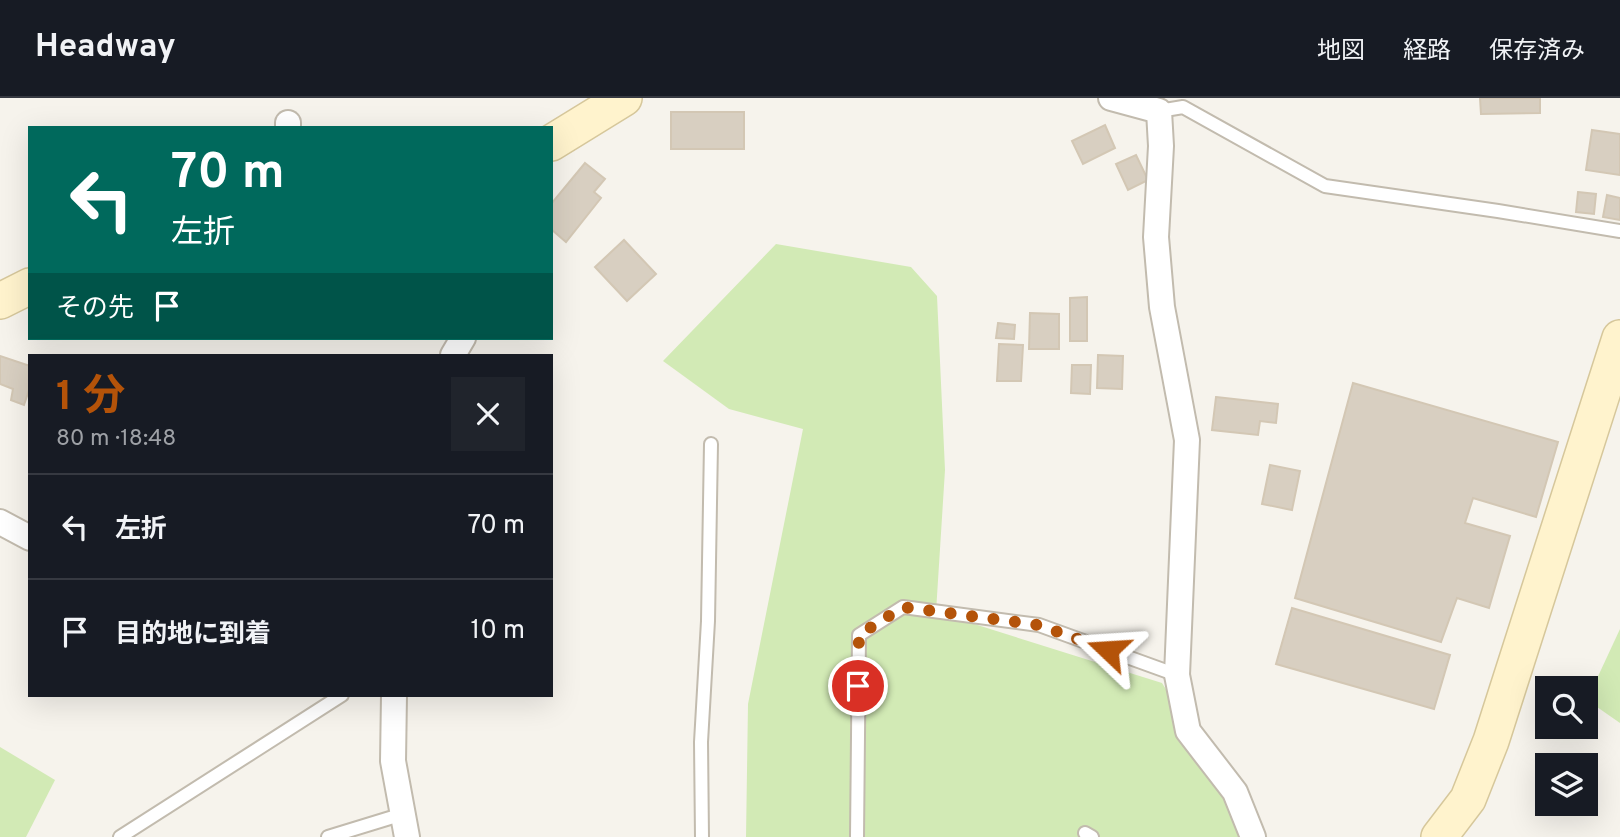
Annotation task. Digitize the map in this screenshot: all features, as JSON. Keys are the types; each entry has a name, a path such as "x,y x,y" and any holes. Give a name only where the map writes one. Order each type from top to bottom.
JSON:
{"street":[{"path":"553,142 624,98"},
{"path":"1111,98 1159,111 1161,146 1156,237 1161,307 1187,440 1177,676 1188,731 1235,792 1253,837"},
{"path":"0,301 28,287"},
{"path":"1439,837 1468,799 1491,741 1620,338"},
{"path":"0,522 28,537"},
{"path":"394,697 393,761 405,826"}],"lane":[{"path":"1159,111 1183,107 1325,186 1620,231"},
{"path":"702,837 701,742 708,621 711,444"},
{"path":"857,837 859,635 903,607 1039,625 1177,676"},
{"path":"120,837 339,697"},
{"path":"328,837 405,826"}],"green space":[{"path":"776,244 911,267 937,296 945,470 936,612 1162,683 1242,810 1240,837 746,837 748,704 803,429 729,409 663,361"},
{"path":"1620,629 1620,723 1598,708 1598,676"},
{"path":"0,747 55,780 26,837 0,837"}],"building":[{"path":"1480,98 1540,98 1540,113 1481,114"},
{"path":"671,112 744,112 744,149 671,149"},
{"path":"1105,125 1115,148 1083,164 1072,141"},
{"path":"1592,130 1620,134 1620,175 1586,170"},
{"path":"1136,155 1148,180 1128,190 1116,164"},
{"path":"585,163 605,179 594,192 601,198 566,242 553,231 553,202"},
{"path":"1578,192 1596,194 1594,214 1576,212"},
{"path":"1607,195 1620,198 1620,220 1603,217"},
{"path":"624,240 656,274 627,301 595,267"},
{"path":"1087,297 1087,341 1070,341 1070,298"},
{"path":"1030,313 1059,314 1059,349 1029,349"},
{"path":"998,323 1015,325 1014,339 996,338"},
{"path":"999,344 1023,345 1021,381 997,381"},
{"path":"1098,355 1123,356 1122,389 1097,388"},
{"path":"0,356 28,365 28,393 24,405 11,400 13,389 0,384"},
{"path":"1072,365 1091,365 1090,394 1071,393"},
{"path":"1353,383 1558,442 1536,517 1473,498 1465,523 1510,536 1489,608 1457,598 1441,642 1295,598"},
{"path":"1216,397 1278,404 1276,423 1260,421 1258,435 1212,430"},
{"path":"1270,465 1300,471 1292,510 1262,504"},
{"path":"1292,608 1450,655 1434,709 1276,664"}],"route":[{"path":"858,686 859,635 903,607 1039,625 1108,650"}]}
